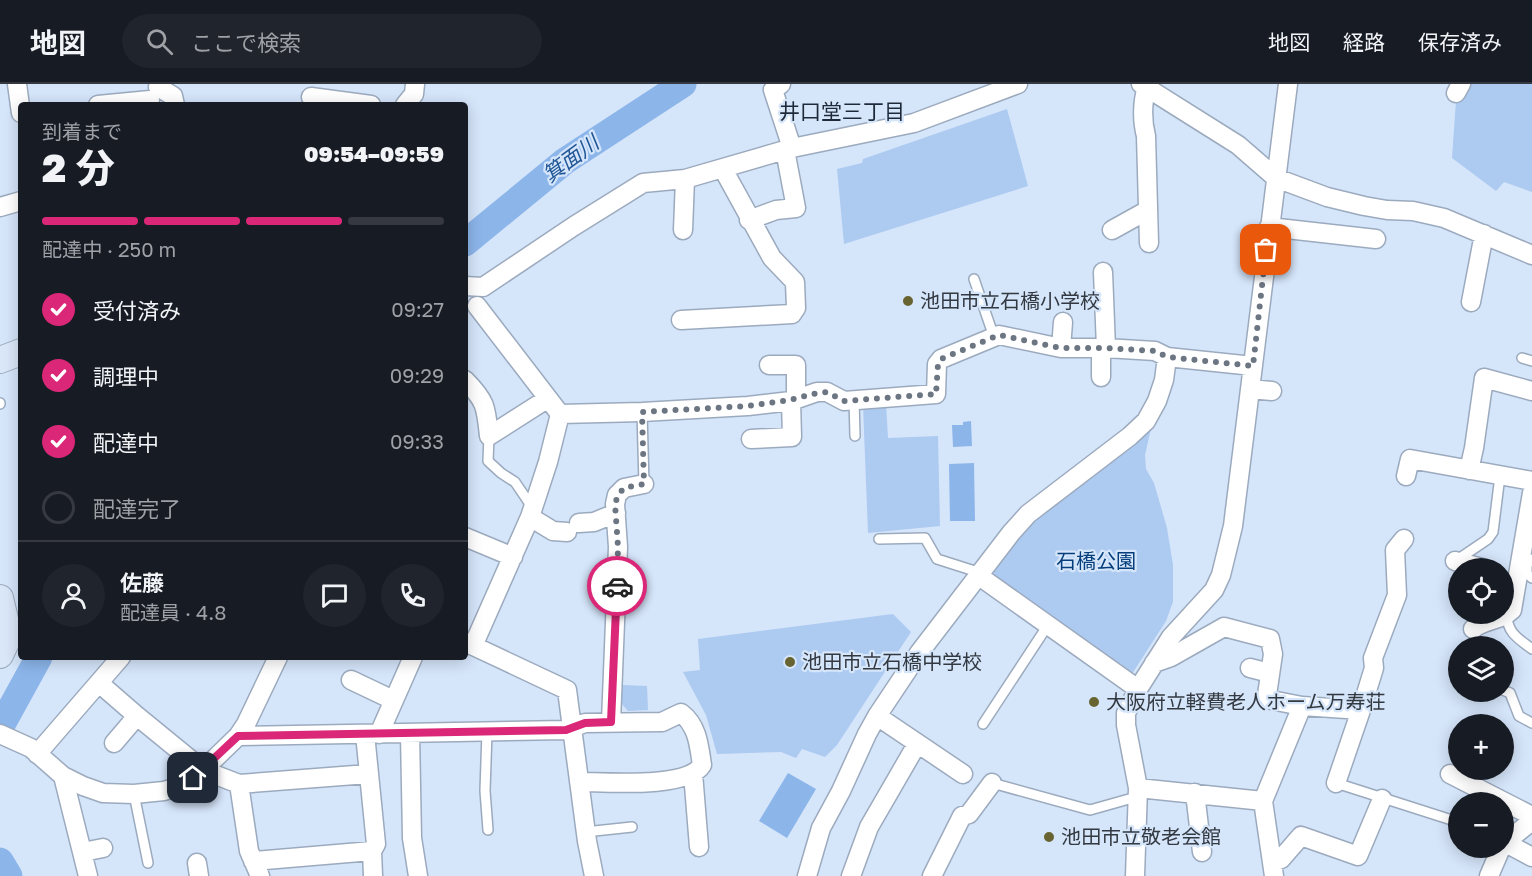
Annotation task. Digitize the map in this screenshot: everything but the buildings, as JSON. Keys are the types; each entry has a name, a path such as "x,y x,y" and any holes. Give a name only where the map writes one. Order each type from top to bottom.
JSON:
{"street":[{"path":"17,84 19,102"},
{"path":"407,102 414,94 415,84"},
{"path":"749,220 776,210 796,208 788,149 772,90 781,84"},
{"path":"468,316 482,297 474,286 643,183 685,179 788,149 914,123 1018,84"},
{"path":"1139,876 1134,793 1125,725 1126,713 1138,688 1171,637 1214,590 1221,575 1233,526 1288,84"},
{"path":"1149,243 1144,127 1145,85 1238,146 1276,178 1364,206 1388,210 1413,210 1444,218 1532,255"},
{"path":"311,97 331,92 362,102"},
{"path":"113,102 153,94 174,96 175,102"},
{"path":"681,320 792,314 796,308 795,282 772,258 749,220 723,169"},
{"path":"683,230 685,179"},
{"path":"0,207 18,202"},
{"path":"1112,230 1148,210"},
{"path":"1269,227 1349,242 1376,239"},
{"path":"1471,302 1484,234"},
{"path":"1101,377 1103,272"},
{"path":"477,306 546,399 560,414 748,406 793,400 827,392 844,401 936,394 938,364 941,359 999,335 1061,348 1155,351 1167,357 1253,366"},
{"path":"1061,348 1063,322"},
{"path":"0,360 18,353"},
{"path":"807,876 821,828 877,716 919,653 1028,514 1130,436 1146,421 1157,401 1164,380 1167,357"},
{"path":"751,440 792,437 796,365 769,366"},
{"path":"1469,470 1484,378 1532,391"},
{"path":"468,383 479,394 486,406 489,436 546,399"},
{"path":"1250,390 1272,391"},
{"path":"560,414 532,513 513,557 469,644 567,690 585,832 594,876"},
{"path":"1409,461 1532,481"},
{"path":"611,722 624,641 615,513 618,495 624,488 644,484"},
{"path":"1514,602 1522,569 1532,493"},
{"path":"532,513 553,531 594,522 615,513"},
{"path":"1336,783 1374,668 1373,658 1397,595 1395,550 1406,534"},
{"path":"468,538 513,557"},
{"path":"980,575 1138,688"},
{"path":"0,598 9,636 0,655"},
{"path":"1473,628 1478,624"},
{"path":"1154,663 1171,657 1224,627 1270,639 1273,654 1267,695 1271,700 1302,706 1361,710"},
{"path":"37,754 119,660"},
{"path":"0,734 31,748 63,776 103,793 134,794 164,791 183,785 203,770 238,736 277,660"},
{"path":"373,876 372,851 376,844 371,781 368,774 372,734 393,700 412,660"},
{"path":"1250,668 1270,673"},
{"path":"351,680 393,700"},
{"path":"99,683 203,770 239,784 368,774"},
{"path":"1274,872 1263,801 1302,706"},
{"path":"238,736 566,730 585,723 662,722 681,713 688,719 698,741 702,765 699,770 674,780 659,782 579,782"},
{"path":"114,743 136,716"},
{"path":"877,716 963,774"},
{"path":"410,733 412,838 418,876"},
{"path":"851,876 869,827 916,744"},
{"path":"693,773 702,836"},
{"path":"63,776 88,876"},
{"path":"1457,780 1469,790 1532,818 1514,834"},
{"path":"932,876 962,816 969,814 992,783"},
{"path":"239,784 249,851 257,869 372,851"},
{"path":"1134,793 1195,793 1263,801"},
{"path":"1195,793 1202,852"},
{"path":"1274,872 1281,859 1301,836 1358,856 1382,799"},
{"path":"83,852 103,848"},
{"path":"1514,849 1532,857"},
{"path":"1489,876 1497,858"}],"lane":[{"path":"974,279 994,337"},
{"path":"1522,358 1532,361"},
{"path":"854,400 855,436"},
{"path":"642,412 644,484"},
{"path":"489,436 488,461 515,482 532,513"},
{"path":"1460,558 1488,539 1493,532 1500,476"},
{"path":"879,539 925,538 937,559 980,575"},
{"path":"1507,624 1514,635 1532,649"},
{"path":"983,724 1048,625"},
{"path":"1514,702 1519,716 1532,723"},
{"path":"487,732 485,791 488,830"},
{"path":"992,783 1090,810 1134,793"},
{"path":"1336,783 1448,819"},
{"path":"134,794 148,863"},
{"path":"585,832 632,827"}],"green space":[{"path":"1466,84 1532,84 1532,192 1504,182 1496,191 1452,158 1456,101"},
{"path":"1007,109 1028,186 844,244 837,169 862,163 863,159"},
{"path":"886,403 888,438 938,436 940,526 868,533 863,405"},
{"name":"石橋公園","path":"1152,424 1145,455 1146,469 1154,483 1167,528 1173,565 1173,602 1166,621 1130,677 993,581 988,570 1031,516"},
{"path":"893,614 911,632 837,745 825,757 802,749 796,758 781,752 717,754 706,715 683,672 700,670 698,639"},
{"path":"622,685 647,686 648,710 628,711 621,703"}],"shaded area":[{"path":"971,421 972,446 953,447 952,425 963,425 963,422"},
{"path":"974,463 975,521 950,521 949,464"},
{"path":"788,773 816,789 787,838 759,821"}],"waterway":[{"name":"箕面川","path":"468,241 565,161 683,84"},
{"name":"箕面川","path":"0,728 37,660"},
{"path":"0,861 9,876"}],"way so far":[{"path":"617,586 618,547 615,504 624,488 644,484 642,412 748,406 827,392 844,401 936,394 938,364 941,359 999,335 1061,348 1155,351 1167,357 1253,366 1266,250"}],"place":[{"name":"池田市立石橋小学校","path":"908,301"},
{"name":"池田市立石橋中学校","path":"790,662"},
{"name":"大阪府立軽費老人ホーム万寿荘","path":"1094,702"},
{"name":"池田市立敬老会館","path":"1049,837"}],"district":[{"name":"井口堂三丁目","path":"842,112"}],"route":[{"path":"193,778 238,736 566,730 585,723 611,722 617,586"}]}
